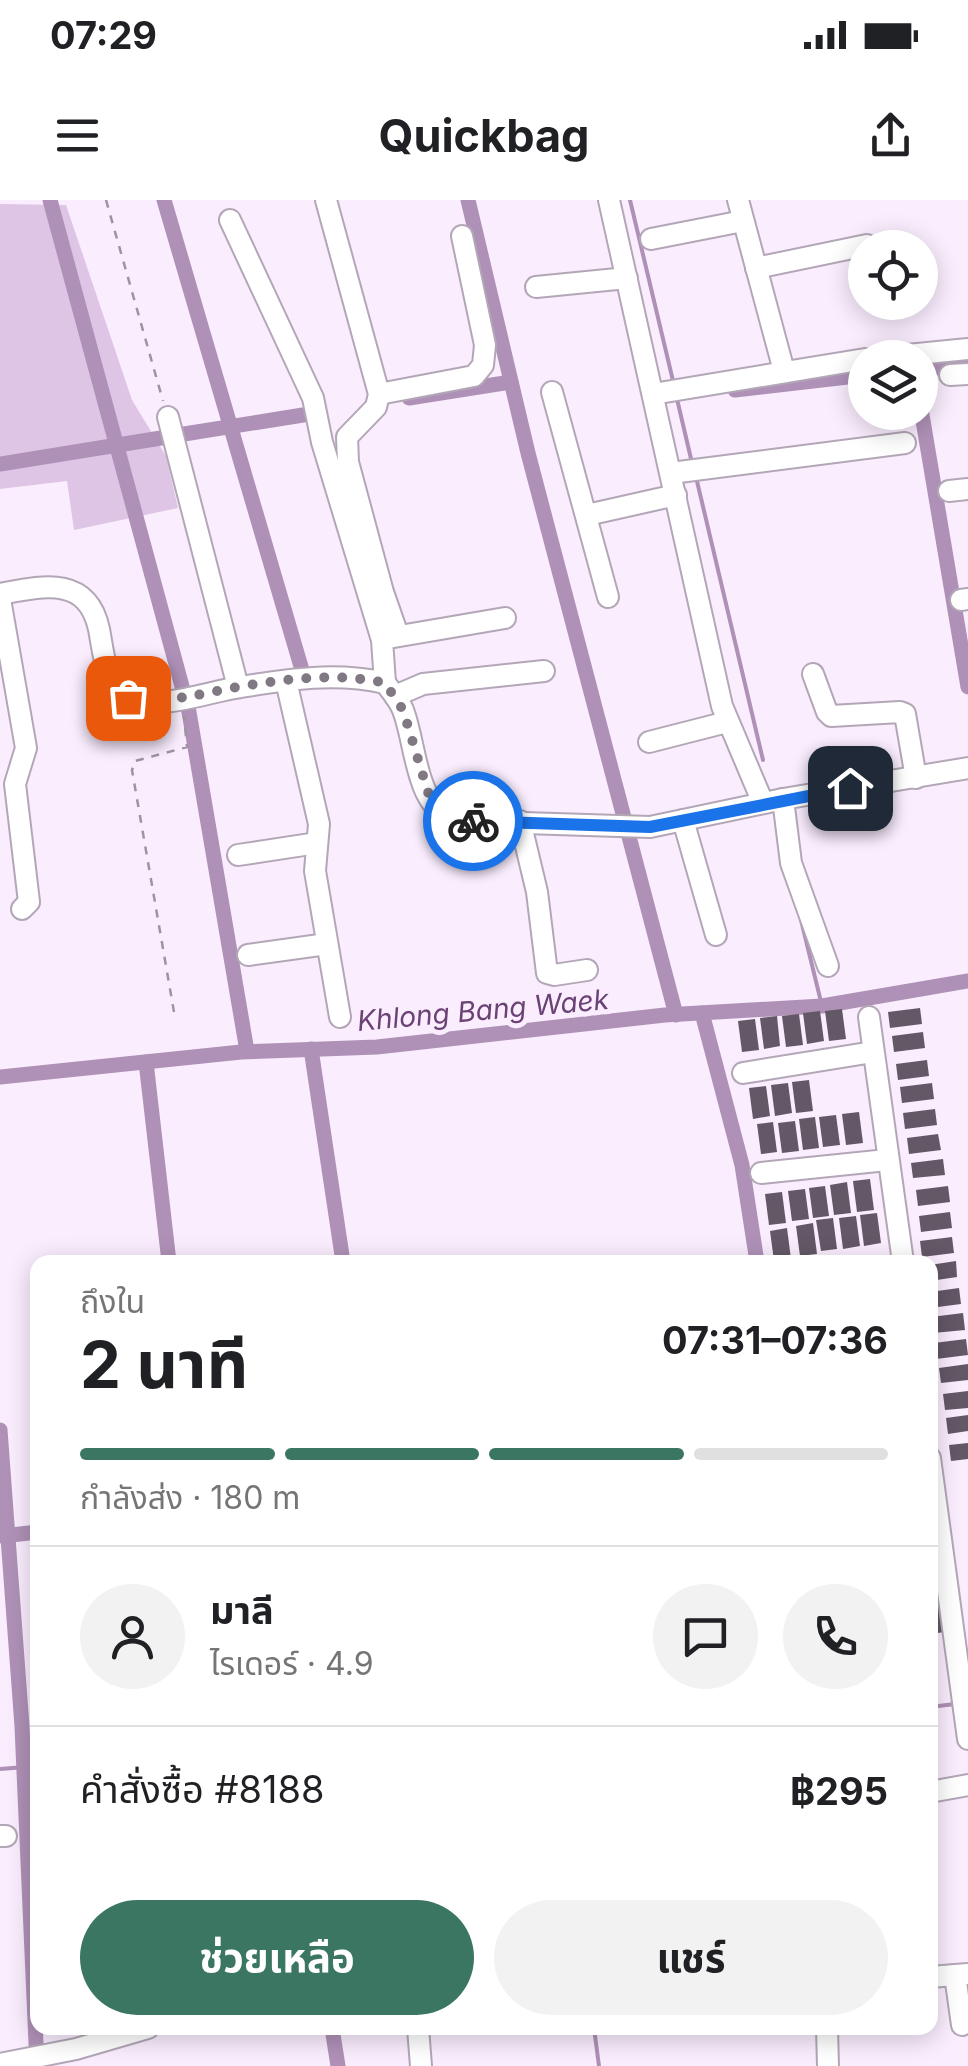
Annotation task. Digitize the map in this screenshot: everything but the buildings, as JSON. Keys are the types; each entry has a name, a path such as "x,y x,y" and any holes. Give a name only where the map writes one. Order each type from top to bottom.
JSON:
{"street":[{"path":"326,200 378,394 376,407 347,437 339,464"},
{"path":"609,200 627,278 665,392 684,471 676,496 726,722 773,802 828,966"},
{"path":"651,239 743,206 784,370"},
{"path":"230,220 313,398 339,464 390,638 390,690 403,710 432,805 444,817 456,821 634,828 964,768"},
{"path":"378,394 474,376 482,365 485,346 462,236"},
{"path":"756,268 848,249"},
{"path":"536,287 627,278"},
{"path":"938,352 968,349"},
{"path":"665,392 848,361"},
{"path":"552,392 608,597"},
{"path":"168,417 238,687"},
{"path":"684,471 906,443"},
{"path":"587,515 676,496"},
{"path":"22,909 30,902 14,784 26,748 0,596 64,588 91,604 112,683 128,698 159,702 326,676 354,676 390,690 544,671"},
{"path":"390,638 504,618"},
{"path":"813,674 832,716 905,714 916,778"},
{"path":"286,681 318,824 315,871 340,1017"},
{"path":"649,742 726,722"},
{"path":"684,820 716,935"},
{"path":"520,821 537,892 546,973 587,970"},
{"path":"238,855 317,843"},
{"path":"248,954 327,944"},
{"path":"869,1017 901,1255"},
{"path":"743,1072 874,1052"},
{"path":"761,1173 888,1160"},
{"path":"938,1582 968,1739"},
{"path":"938,1791 968,1785"},
{"path":"962,1974 962,2025"},
{"path":"419,2035 421,2066"},
{"path":"827,2035 828,2066"},
{"path":"0,2064 89,2036"}],"path":[{"path":"106,200 168,417"},
{"path":"174,1012 132,770 136,761 188,747 182,699"}],"shaded area":[{"path":"0,204 66,205 132,400 166,456 178,508 74,530 67,481 0,489"}],"waterway":[{"path":"50,200 189,712 247,1051"},
{"path":"164,200 302,670"},
{"path":"468,200 528,453 676,1015"},
{"path":"630,200 674,385"},
{"path":"938,368 964,366"},
{"path":"735,390 848,377"},
{"path":"409,398 511,382"},
{"path":"677,399 692,463"},
{"path":"184,434 303,415"},
{"path":"925,430 968,687"},
{"path":"0,464 161,438"},
{"path":"696,477 763,760"},
{"path":"801,920 822,1006"},
{"name":"Khlong Bang Waek","path":"0,1077 241,1052 377,1047 665,1015 822,1006 968,981"},
{"path":"702,1013 742,1165 756,1255"},
{"path":"311,1049 342,1255"},
{"path":"146,1062 168,1255"},
{"path":"0,1430 22,1726 30,1907"},
{"path":"2,1536 30,1533"},
{"path":"938,1706 955,1704"},
{"path":"0,1769 30,1767"},
{"path":"36,2035 37,2066"},
{"path":"333,2035 338,2066"},
{"path":"595,2035 599,2066"}],"way so far":[{"path":"128,698 159,702 326,676 354,676 385,683 403,710 432,805 444,817 473,821"}],"route":[{"path":"473,821 650,827 850,788"}]}
